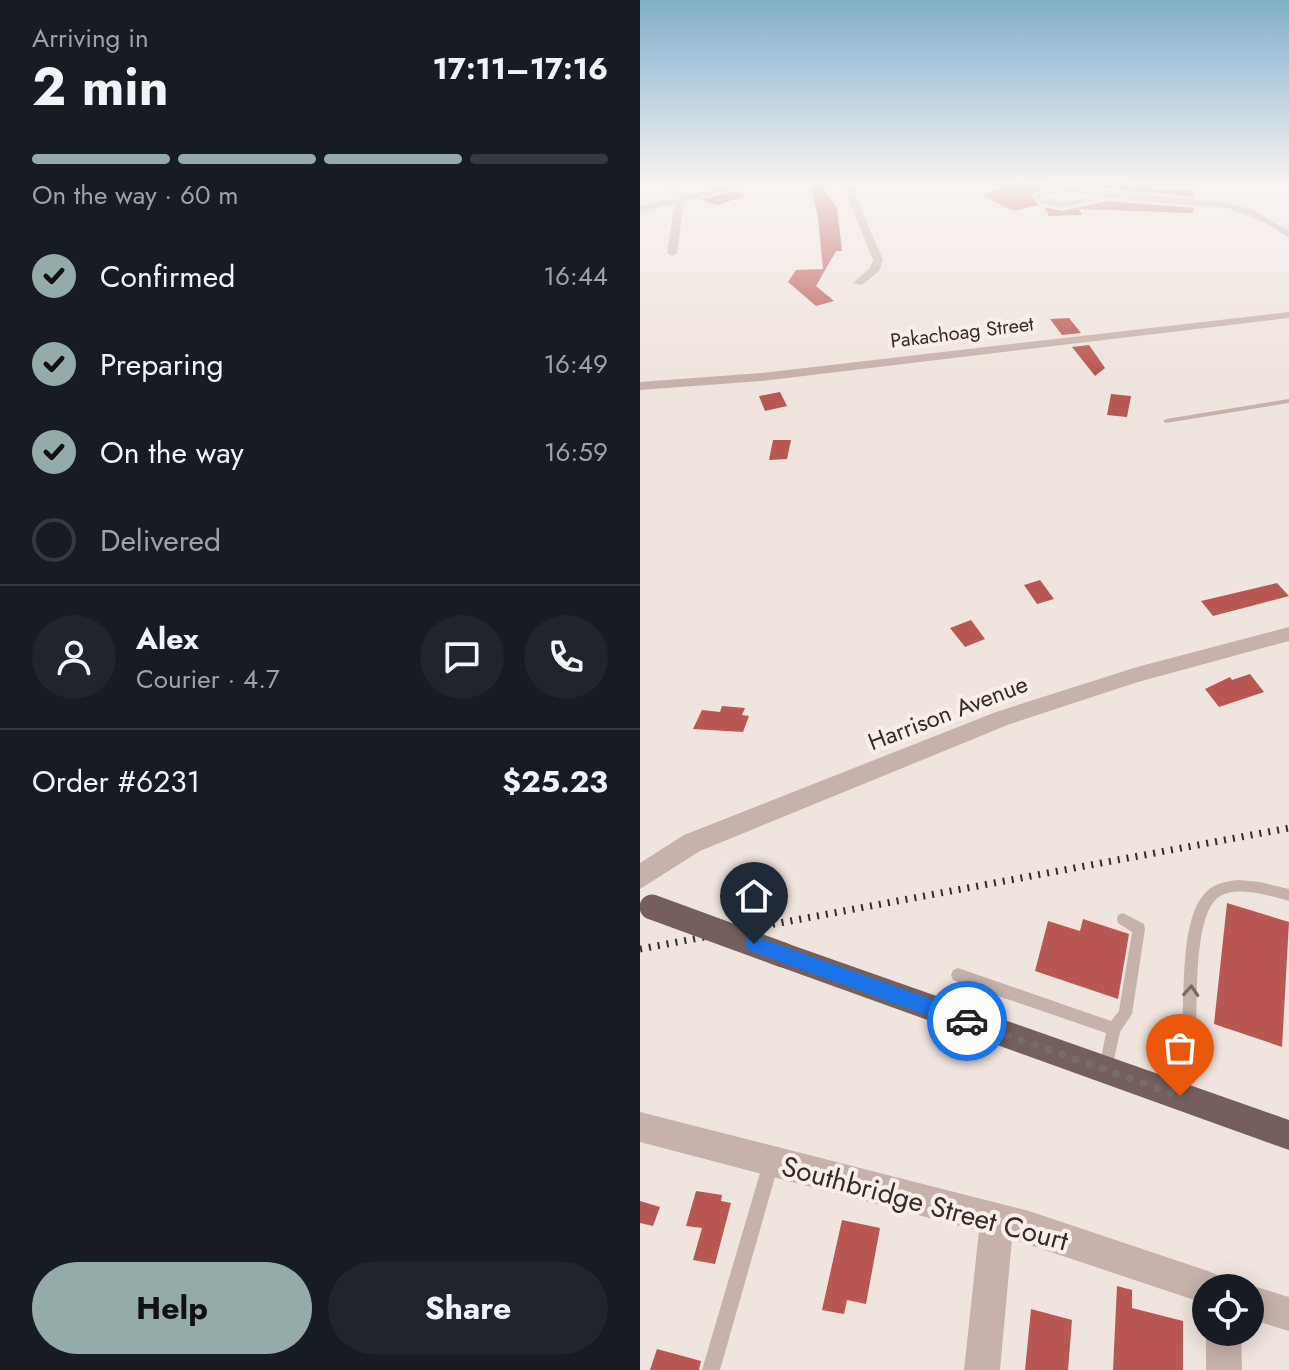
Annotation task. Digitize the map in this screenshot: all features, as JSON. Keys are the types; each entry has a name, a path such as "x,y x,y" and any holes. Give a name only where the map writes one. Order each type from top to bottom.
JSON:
{"main road":[{"path":"646,906 1289,1135"}],"street":[{"path":"672,253 673,245"},
{"path":"858,283 875,269 878,260 872,245"},
{"name":"Pakachoag Street","path":"640,386 776,375 1289,315"},
{"name":"Harrison Avenue","path":"640,877 692,843 989,724 1078,693 1289,634"},
{"name":"Southbridge Street Court","path":"640,1127 1029,1227 1192,1283"},
{"path":"982,1370 997,1220"},
{"path":"1264,1306 1289,1314"},
{"path":"1223,1346 1224,1370"}],"lane":[{"path":"1166,421 1289,401"},
{"path":"1180,1096 1189,1029 1195,940 1204,904 1213,892 1237,887 1265,888 1289,895"},
{"path":"1105,1070 1114,1029 1125,1014 1139,947 1139,929 1123,919"},
{"path":"958,975 1114,1029"},
{"path":"711,1370 772,1161"}],"building":[{"path":"821,245 841,245 842,251 836,251 816,286 834,301 816,306 788,282 796,270 823,269"},
{"path":"1069,318 1081,333 1062,335 1050,319"},
{"path":"1089,345 1105,368 1095,376 1072,347"},
{"path":"780,392 787,406 765,411 759,396"},
{"path":"1111,394 1131,396 1127,417 1107,415"},
{"path":"773,440 791,440 787,459 769,460"},
{"path":"1040,580 1054,599 1037,604 1024,585"},
{"path":"1277,583 1289,596 1213,616 1201,601"},
{"path":"971,620 985,639 965,647 950,628"},
{"path":"1250,674 1264,692 1219,707 1205,689 1230,677 1232,680"},
{"path":"722,706 745,708 742,715 749,716 743,732 693,729 702,710 720,712"},
{"path":"1227,903 1289,922 1282,1047 1214,1024"},
{"path":"1083,919 1129,934 1118,999 1035,971 1048,921 1080,931"},
{"path":"696,1191 722,1195 721,1201 731,1203 715,1264 693,1260 702,1228 686,1226"},
{"path":"640,1201 660,1207 653,1226 640,1223"},
{"path":"842,1220 880,1228 866,1304 847,1300 844,1314 822,1310"},
{"path":"1117,1286 1132,1290 1132,1308 1183,1321 1183,1370 1113,1370"},
{"path":"1031,1309 1072,1320 1068,1370 1025,1370"},
{"path":"657,1349 701,1361 699,1370 650,1370"}],"railway":[{"path":"640,949 1289,828"}],"way so far":[{"path":"967,1021 1180,1096"}],"route":[{"path":"754,944 967,1021"}]}
